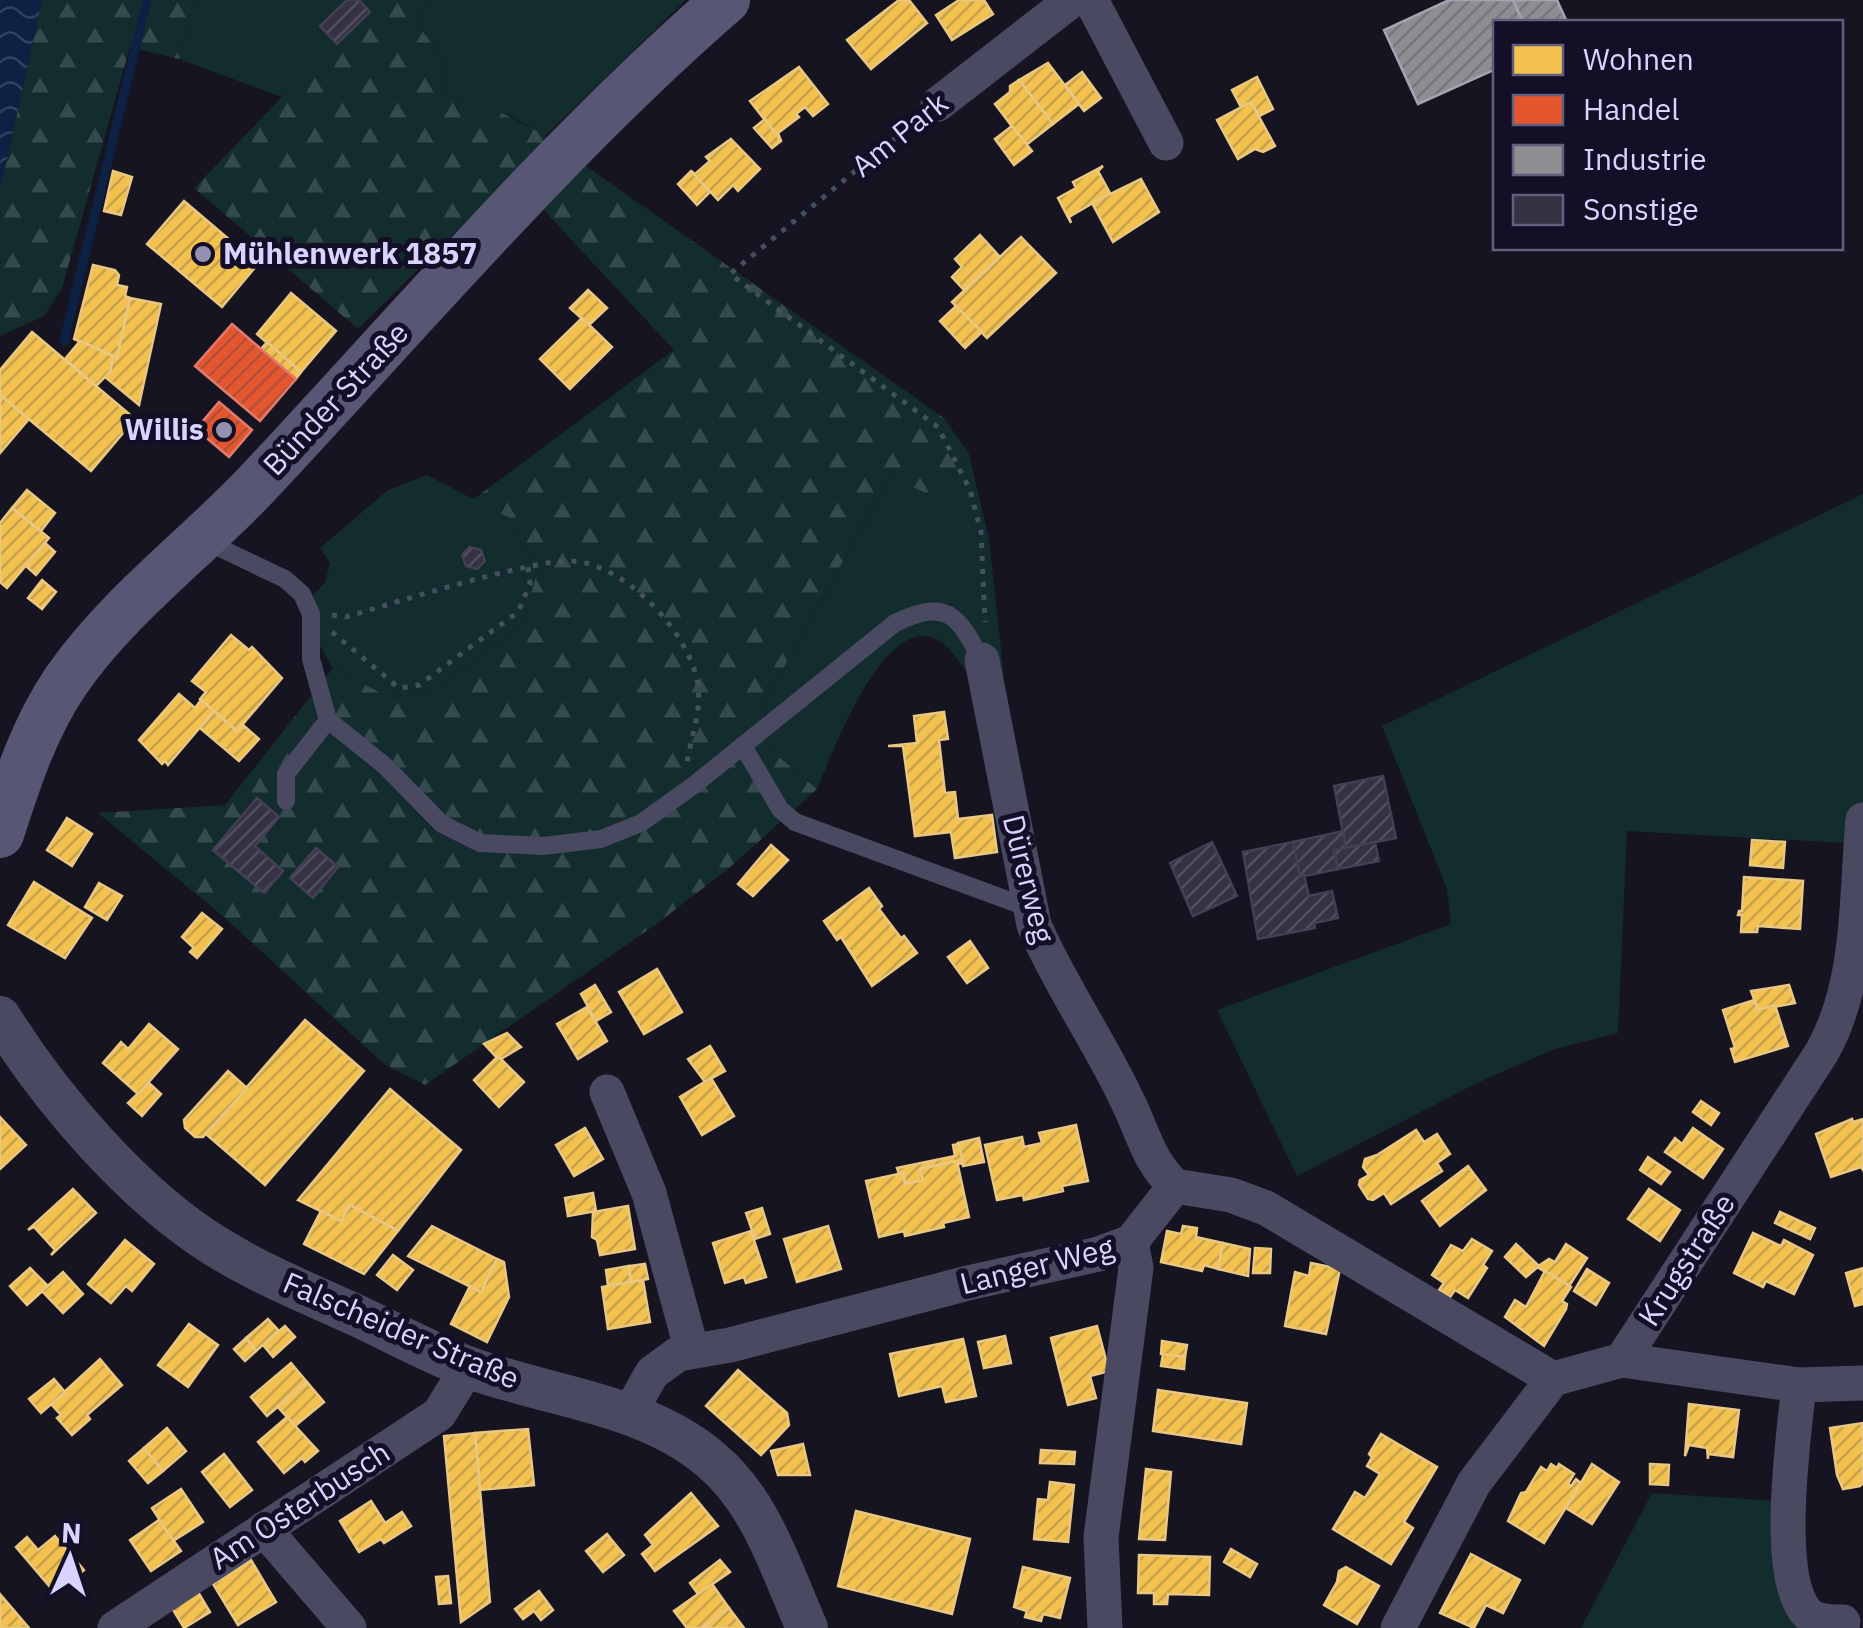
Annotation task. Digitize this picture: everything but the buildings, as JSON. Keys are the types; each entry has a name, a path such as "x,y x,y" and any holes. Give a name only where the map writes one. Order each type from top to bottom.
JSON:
{"main road":[{"name":"Bünder Straße","path":"0,834 22,766 66,681 138,600 205,538 575,143 726,0"}],"street":[{"name":"Am Park","path":"938,104 1072,0"},
{"path":"1092,0 1166,143"},
{"name":"Dürerweg","path":"982,660 1029,908 1052,966 1126,1097 1156,1168 1176,1186"},
{"name":"Krugstraße","path":"1553,1379 1622,1360 1850,1023 1850,974 1863,820"},
{"name":"Falscheider Straße","path":"0,1016 12,1051 76,1120 176,1218 218,1248 468,1368 630,1414 674,1434 709,1458 754,1508 807,1628"},
{"path":"607,1092 649,1193 692,1351"},
{"path":"1176,1186 1230,1195 1266,1208 1553,1379 1474,1483 1398,1628"},
{"name":"Langer Weg","path":"630,1414 652,1373 678,1354 1099,1254 1131,1242 1176,1186"},
{"path":"1105,1628 1100,1538 1136,1268 1131,1242"},
{"path":"1622,1360 1799,1385 1863,1383"},
{"name":"Am Osterbusch","path":"115,1628 439,1414 468,1368"},
{"path":"1799,1385 1788,1527 1792,1583 1810,1616 1826,1622 1843,1622"},
{"path":"264,1529 349,1628"}],"lane":[{"path":"205,538 285,579 302,594 311,614 312,659 328,720 384,765 442,824 480,844 543,846 601,840 642,823 895,623 916,613 942,611 962,624 982,660"},
{"path":"286,802 286,774 328,720"},
{"path":"743,746 780,810 795,822 1029,908"}],"path":[{"name":"Am Park","path":"938,104 730,274 938,427 970,490 980,532 986,593 982,660"},
{"path":"311,614 346,616 528,567 572,561 608,571 650,602 682,639 697,680 698,724 687,761 694,785"},
{"path":"311,614 399,688 419,685 518,612 530,584 528,567"}],"green space":[{"path":"42,0 195,0 179,59 130,47 62,288 44,316 0,336 0,190"},
{"path":"195,0 373,0 375,11 282,97 179,59"},
{"path":"373,0 434,0 415,22 442,56 447,97 486,105 532,128 944,418 969,454 940,499 890,477 764,703 772,751 817,789 727,870 655,925 425,1085 384,1064 224,917 98,813 225,805 333,668 385,695 428,696 523,623 537,572 508,517 471,501 674,350 512,176 358,329 194,188 282,97 374,11"},
{"path":"434,0 686,0 544,137 498,111 447,97 442,56 415,22"},
{"path":"969,454 989,539 1004,677 974,684 955,655 940,641 920,636 900,645 864,690 817,789 772,751 764,703 891,476 940,498"},
{"path":"427,475 508,517 537,572 523,623 428,696 385,695 333,668 298,609 325,583 330,563 320,548 388,490"},
{"path":"1863,494 1863,844 1627,831 1618,1033 1552,1050 1477,1083 1297,1176 1217,1010 1451,924 1447,889 1382,726"},
{"path":"1652,1493 1778,1501 1819,1628 1581,1628"}],"water":[{"path":"0,0 42,0 0,190"}],"waterway":[{"path":"64,341 147,0"}],"place":[{"name":"Mühlenwerk 1857","path":"203,254"},
{"name":"Willis","path":"224,430"}]}
